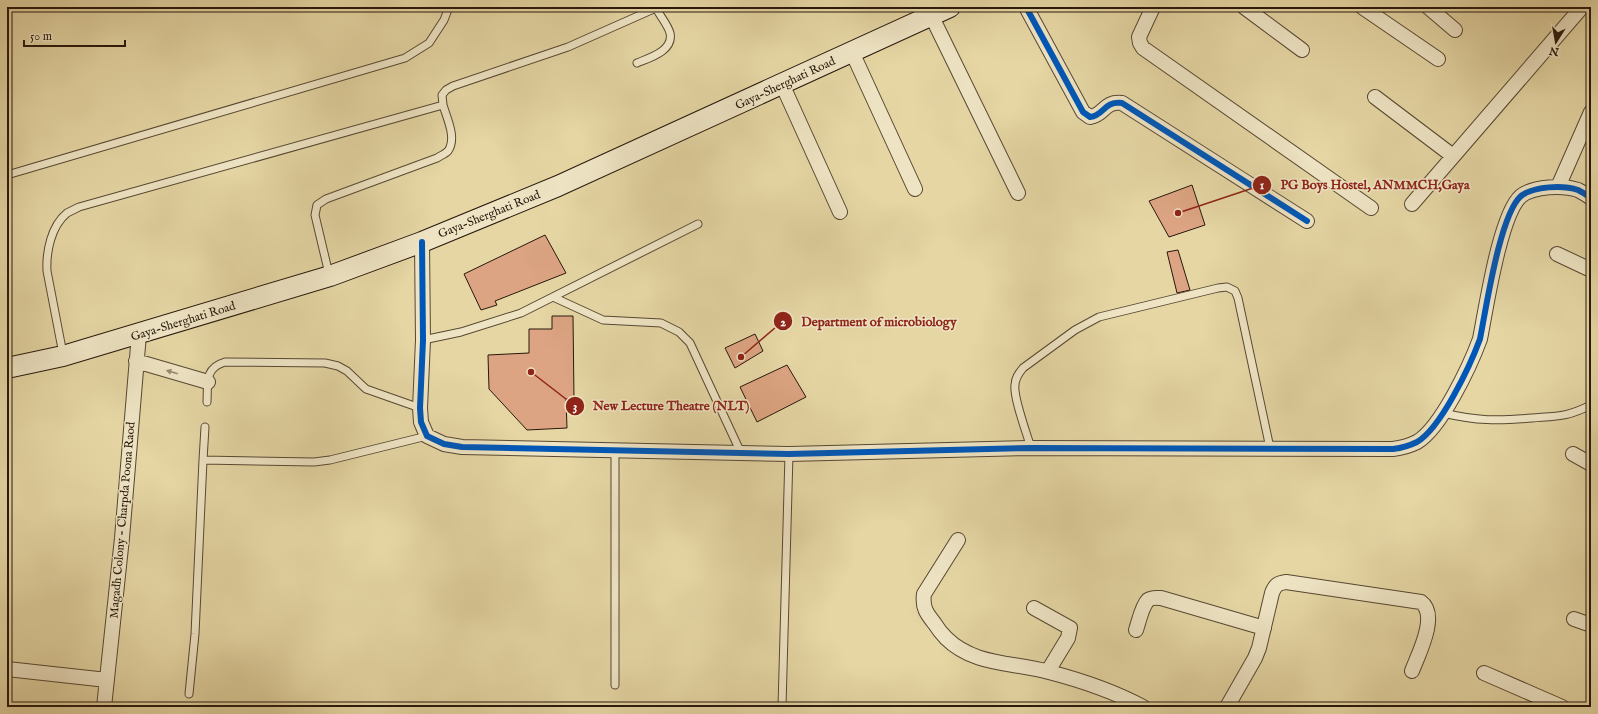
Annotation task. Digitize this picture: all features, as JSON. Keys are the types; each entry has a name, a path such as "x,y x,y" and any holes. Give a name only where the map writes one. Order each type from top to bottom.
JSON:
{"main road":[{"name":"Gaya-Sherghati Road","path":"7,368 64,356 139,334 330,276 422,242 558,186 950,7"}],"street":[{"path":"1026,7 1083,112 1090,117 1097,116 1105,107 1113,102 1122,103 1307,220"},
{"path":"1153,7 1139,37 1143,48 1371,208"},
{"path":"1244,7 1302,50"},
{"path":"1362,7 1438,59"},
{"path":"1428,7 1455,30"},
{"path":"1412,204 1582,7"},
{"path":"931,15 1018,193"},
{"path":"852,52 914,189"},
{"path":"782,84 840,212"},
{"path":"1375,97 1453,156"},
{"path":"1558,187 1591,112"},
{"path":"422,242 423,340 420,408 421,422 427,436 444,444 462,447 789,454 1031,448 1393,449 1405,447 1418,441 1443,412 1474,355 1480,340 1502,232 1514,206 1522,196 1532,191 1549,187 1565,187 1578,190 1591,198"},
{"path":"1557,254 1591,270"},
{"name":"Magadh Colony - Charpda Poona Raod","path":"104,707 122,538 139,334"},
{"path":"136,361 208,382"},
{"path":"1573,454 1591,464"},
{"path":"958,540 924,594 924,611 946,638 957,647 977,658 991,662 1048,671 1143,707"},
{"path":"1227,707 1255,658 1272,593 1275,586 1280,582 1421,602 1427,609 1428,626 1412,671"},
{"path":"1136,630 1148,600 1153,598 1161,598 1264,628"},
{"path":"1034,608 1070,628 1068,638 1048,671"},
{"path":"1574,619 1591,625"},
{"path":"8,669 106,680"},
{"path":"1484,673 1562,707"}],"lane":[{"path":"7,175 405,58 429,43 444,20 449,7"},
{"path":"330,276 315,215 317,205 326,199 437,158 447,152 451,143 452,133 443,105 442,95 446,90 453,86 568,47 655,8 670,33 670,41 658,54 637,63"},
{"path":"64,356 47,271 46,258 49,244 58,223 68,213 79,207 443,105"},
{"path":"423,340 460,332 521,313 698,224"},
{"path":"1031,448 1014,386 1017,376 1023,368 1075,330 1099,317 1218,288 1227,288 1235,291 1238,298 1270,448"},
{"path":"553,297 603,320 662,323 679,332 690,343 741,453"},
{"path":"207,402 208,382 211,369 216,365 225,362 324,363 338,366 346,371 366,389 420,408"},
{"path":"1443,412 1468,419 1510,420 1567,416 1591,405"},
{"path":"188,694 196,634 205,427"},
{"path":"203,460 314,462 330,460 427,436"},
{"path":"615,450 615,685"},
{"path":"782,707 789,454"}],"building":[{"path":"1192,185 1205,225 1169,237 1149,201"},
{"path":"545,235 566,273 495,301 497,305 481,310 464,274"},
{"path":"1178,250 1190,290 1177,293 1167,252"},
{"path":"552,316 573,316 574,399 566,399 567,428 527,430 489,389 488,355 529,353 529,329 552,329"},
{"path":"755,334 763,351 735,368 725,348"},
{"path":"787,365 806,397 757,422 740,387"}],"cycle path":[{"path":"1026,7 1083,112 1090,117 1095,116 1111,104 1122,103 1307,221"},
{"path":"422,242 423,340 420,408 421,422 427,436 444,444 462,447 789,454 1031,448 1393,449 1405,447 1417,442 1426,435 1436,424 1462,380 1480,339 1500,241 1513,206 1521,196 1533,190 1549,187 1572,188 1591,198"}],"place":[{"name":"PG Boys Hostel, ANMMCH,Gaya","path":"1178,213"},
{"name":"Department of microbiology","path":"741,357"},
{"name":"New Lecture Theatre (NLT)","path":"531,372"}]}
